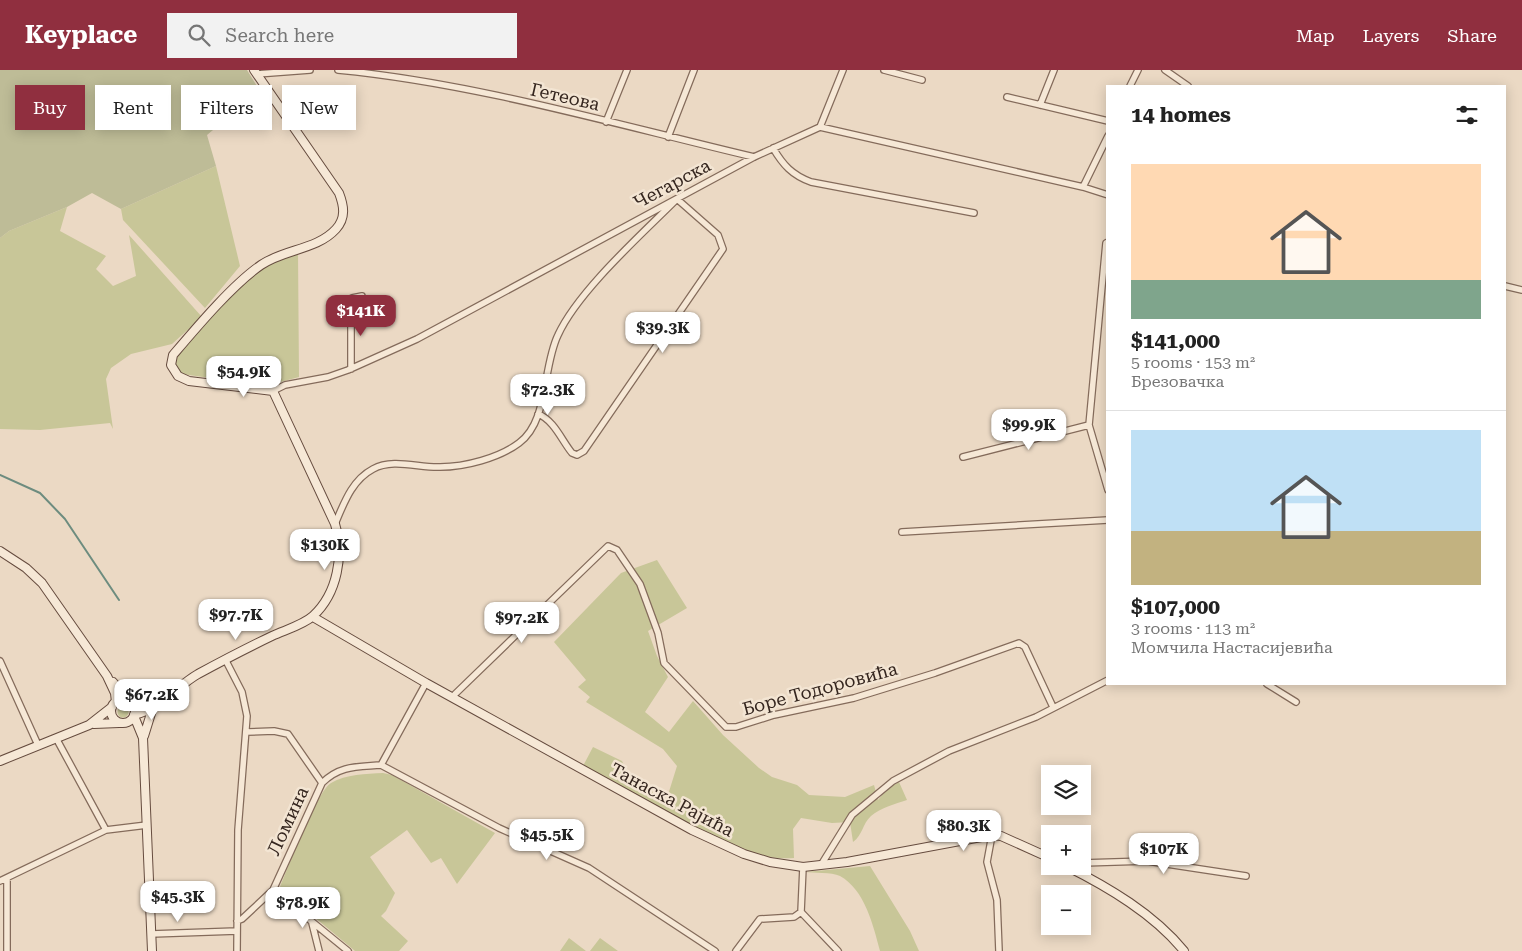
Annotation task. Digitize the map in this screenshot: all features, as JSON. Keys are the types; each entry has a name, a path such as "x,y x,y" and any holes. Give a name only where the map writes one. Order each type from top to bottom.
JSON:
{"street":[{"path":"256,72 310,70"},
{"name":"Гетеова","path":"338,70 417,80 754,157"},
{"path":"606,122 627,70"},
{"path":"668,137 694,70"},
{"path":"843,70 820,127 1083,187 1106,194"},
{"path":"884,70 922,80"},
{"path":"1040,105 1054,70"},
{"path":"1130,85 1138,70"},
{"path":"1165,70 1187,85"},
{"path":"89,725 122,723 132,710 154,705 192,678 225,659 313,617 329,593 337,571 339,542 335,524 273,391 189,380 178,376 171,365 173,355 246,277 272,258 315,243 330,234 343,218 343,204 339,193 256,72"},
{"path":"1007,97 1106,121"},
{"name":"Чегарска","path":"273,391 285,385 328,377 351,369 461,316 754,157 820,127"},
{"path":"1083,187 1106,140"},
{"path":"773,148 782,162 795,176 810,182 974,213"},
{"path":"335,524 348,494 362,477 375,468 398,464 440,468 481,460 519,443 532,432 537,424 538,414 549,359 558,334 588,292 677,198 718,235 722,249 584,451 578,455 572,453 552,425 544,416 538,414"},
{"path":"1106,244 1089,425 1106,483"},
{"path":"1506,286 1522,290"},
{"path":"351,369 351,302 352,298 362,296"},
{"path":"963,457 1089,425"},
{"path":"902,532 1106,520"},
{"name":"Боре Тодоровића","path":"452,697 608,546 617,550 640,584 658,633 664,663 726,727 736,727 774,715 880,690 1019,643 1025,647 1053,707"},
{"path":"0,551 26,568 42,582 132,710 143,738 152,951"},
{"name":"Танаска Рајића","path":"313,617 426,683 717,843 770,862 803,867 847,862 992,835 1001,836 1041,854"},
{"path":"225,659 245,700 247,732 238,830 237,951"},
{"path":"0,661 38,745"},
{"path":"107,676 115,693 111,715 122,723 137,729 143,738"},
{"path":"821,865 852,814 893,782 948,751 994,734 1106,681"},
{"path":"426,683 381,766 499,828 589,868 715,951"},
{"path":"1269,685 1296,702"},
{"path":"0,761 89,725 122,700 132,710"},
{"path":"143,738 154,705"},
{"path":"247,732 274,731 288,734 322,783"},
{"path":"56,738 106,830"},
{"name":"Ломина","path":"237,921 242,919 273,890 322,783 344,768 381,766"},
{"path":"0,881 106,830 147,825"},
{"path":"992,835 987,862 997,900 999,951"},
{"path":"1091,863 1147,861 1246,876"},
{"path":"801,912 803,867"},
{"path":"1087,875 1169,932 1184,951"},
{"path":"7,879 7,951"},
{"path":"273,890 348,951"},
{"path":"736,951 760,919 794,917 801,912"},
{"path":"801,912 806,914 838,951"},
{"path":"312,923 319,951"},
{"path":"151,934 237,931"}],"shaded area":[{"path":"0,70 247,70 256,85 181,85 181,130 213,130 207,135 216,166 121,209 92,193 67,207 9,231 0,238"},
{"path":"216,166 240,266 205,308 123,220 121,209"},
{"path":"67,207 60,231 106,256 96,269 113,286 136,276 129,235 202,317 172,344 131,354 111,368 106,379 113,429 110,423 40,430 0,429 0,238 9,231"},
{"path":"298,252 299,377 266,386 182,374 174,361 178,352 248,278 271,263"},
{"path":"657,560 687,608 648,631 657,656 668,677 645,712 669,732 693,701 723,735 759,768 772,777 797,785 809,795 845,797 874,785 878,800 887,789 899,782 907,800 883,808 871,816 859,836 853,842 850,822 832,823 801,818 793,829 794,858 768,857 712,840 657,811 583,766 593,747 622,761 630,774 640,784 667,798 677,766 663,749 586,702 590,697 578,687 586,680 554,642 621,573"},
{"path":"123,706 129,712 123,718 117,712"},
{"path":"383,773 392,775 495,833 457,884 441,858 431,863 407,830 370,857 395,893 386,911 381,916 408,941 399,951 355,951 280,887 311,814 325,789 331,783 343,778"},
{"path":"870,866 910,931 919,951 880,951 867,909 849,882 836,875 805,872"},
{"path":"569,938 586,951 560,951"},
{"path":"600,938 618,951 590,951"}],"waterway":[{"path":"0,475 40,493 65,519 119,600"}]}
